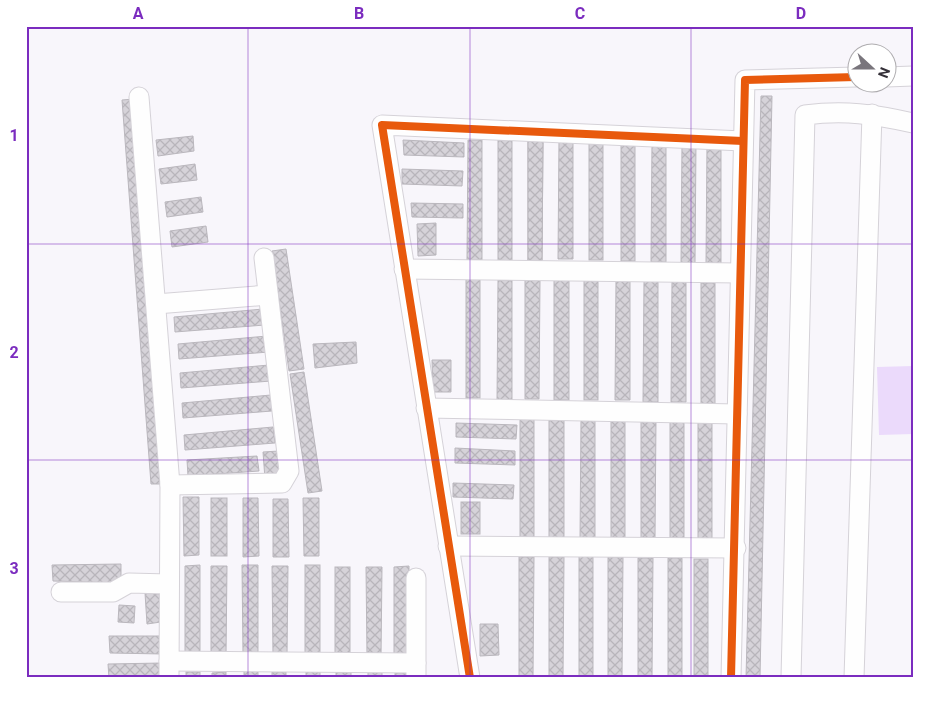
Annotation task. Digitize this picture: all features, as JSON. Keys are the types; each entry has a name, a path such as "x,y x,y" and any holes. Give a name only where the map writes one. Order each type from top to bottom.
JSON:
{"street":[{"path":"896,77 913,76"},
{"path":"731,678 736,548 740,273 746,80 846,77"},
{"path":"139,97 170,485 169,670 416,671 416,578"},
{"path":"791,678 805,115 835,111 872,114 913,123"},
{"path":"854,678 872,114"},
{"path":"470,678 382,125 743,142"},
{"path":"170,485 282,483 288,471 264,258"},
{"path":"404,268 740,273"},
{"path":"156,304 268,295"},
{"path":"426,408 737,414"},
{"path":"448,546 736,548"},
{"path":"61,592 113,592 128,584 169,584"}],"shaded area":[{"path":"913,366 913,434 879,435 877,367"}],"building":[{"path":"761,96 772,96 760,678 746,678"},
{"path":"134,99 161,484 151,484 122,100"},
{"path":"193,136 194,151 158,156 156,140"},
{"path":"528,139 543,140 542,260 528,260"},
{"path":"559,139 573,139 573,259 558,259"},
{"path":"589,139 603,139 603,260 589,260"},
{"path":"403,140 464,143 464,157 404,155"},
{"path":"468,140 482,140 482,260 467,260"},
{"path":"498,140 512,140 512,261 498,260"},
{"path":"528,140 543,140 542,261 528,261"},
{"path":"621,141 635,141 635,261 621,261"},
{"path":"652,141 666,141 666,262 651,262"},
{"path":"682,142 696,142 695,263 681,263"},
{"path":"707,143 721,143 721,264 706,264"},
{"path":"195,164 197,180 161,184 159,169"},
{"path":"402,169 463,171 462,186 402,184"},
{"path":"201,197 203,212 167,217 165,202"},
{"path":"411,203 463,204 463,218 412,217"},
{"path":"436,223 436,255 418,256 417,224"},
{"path":"206,226 208,242 172,247 170,231"},
{"path":"286,249 304,369 289,371 272,251"},
{"path":"466,277 480,277 480,398 466,398"},
{"path":"525,279 540,279 539,399 525,399"},
{"path":"554,279 569,279 569,400 554,400"},
{"path":"584,279 598,279 598,400 584,400"},
{"path":"616,279 630,279 630,400 615,400"},
{"path":"498,280 512,280 512,401 497,401"},
{"path":"644,281 658,281 658,402 643,402"},
{"path":"672,281 686,281 686,402 671,402"},
{"path":"701,283 715,283 715,404 701,404"},
{"path":"263,309 265,325 175,332 174,317"},
{"path":"267,336 269,352 179,359 178,344"},
{"path":"356,342 357,363 315,368 313,344"},
{"path":"432,360 451,360 451,392 433,392"},
{"path":"269,365 271,381 181,388 180,373"},
{"path":"304,372 322,491 308,493 290,374"},
{"path":"271,395 272,411 183,418 182,403"},
{"path":"641,418 656,419 655,539 641,539"},
{"path":"520,419 534,419 534,540 520,540"},
{"path":"581,419 595,419 595,540 580,540"},
{"path":"611,419 625,419 625,540 611,540"},
{"path":"670,419 684,419 684,540 670,540"},
{"path":"549,420 564,420 564,540 549,541"},
{"path":"712,420 712,541 698,541 698,421"},
{"path":"456,423 517,425 516,439 456,437"},
{"path":"273,427 275,443 185,450 184,435"},
{"path":"455,448 515,451 515,465 455,463"},
{"path":"279,451 281,478 265,479 263,452"},
{"path":"257,456 259,471 188,476 187,460"},
{"path":"453,483 514,485 513,499 453,497"},
{"path":"183,497 199,497 199,555 184,556"},
{"path":"211,498 227,498 227,556 211,556"},
{"path":"243,498 258,498 259,556 243,557"},
{"path":"303,498 319,498 319,556 304,556"},
{"path":"273,499 288,499 289,557 273,557"},
{"path":"461,502 480,502 480,534 461,534"},
{"path":"579,555 593,555 593,676 579,676"},
{"path":"519,557 534,557 533,678 519,678"},
{"path":"549,557 564,557 563,678 549,678"},
{"path":"608,557 623,557 622,678 608,678"},
{"path":"638,558 653,558 652,678 638,678"},
{"path":"668,558 682,558 682,678 668,678"},
{"path":"694,559 708,559 708,678 694,678"},
{"path":"121,564 121,583 53,581 52,565"},
{"path":"200,565 200,656 185,656 185,566"},
{"path":"242,565 258,565 258,655 243,655"},
{"path":"305,565 320,565 320,655 305,655"},
{"path":"211,566 227,566 226,656 211,656"},
{"path":"272,566 288,566 287,656 273,656"},
{"path":"409,566 409,657 394,657 394,567"},
{"path":"335,567 350,567 350,657 335,657"},
{"path":"366,567 382,567 381,658 367,657"},
{"path":"145,593 161,594 161,622 147,624"},
{"path":"119,605 135,606 134,623 118,622"},
{"path":"480,624 498,624 499,655 480,656"},
{"path":"109,636 163,636 163,654 110,653"},
{"path":"162,663 162,678 109,678 108,664"},
{"path":"244,671 258,671 258,678 244,678"},
{"path":"306,671 320,671 320,678 306,678"},
{"path":"186,672 200,672 200,678 186,678"},
{"path":"226,672 226,678 212,678 212,673"},
{"path":"272,672 286,672 286,678 272,678"},
{"path":"336,672 351,672 351,678 336,678"},
{"path":"368,672 382,672 382,678 368,678"},
{"path":"395,673 409,673 409,678 395,678"}],"cycle path":[{"path":"731,678 745,80 846,77"},
{"path":"470,678 382,125 743,141"}]}
